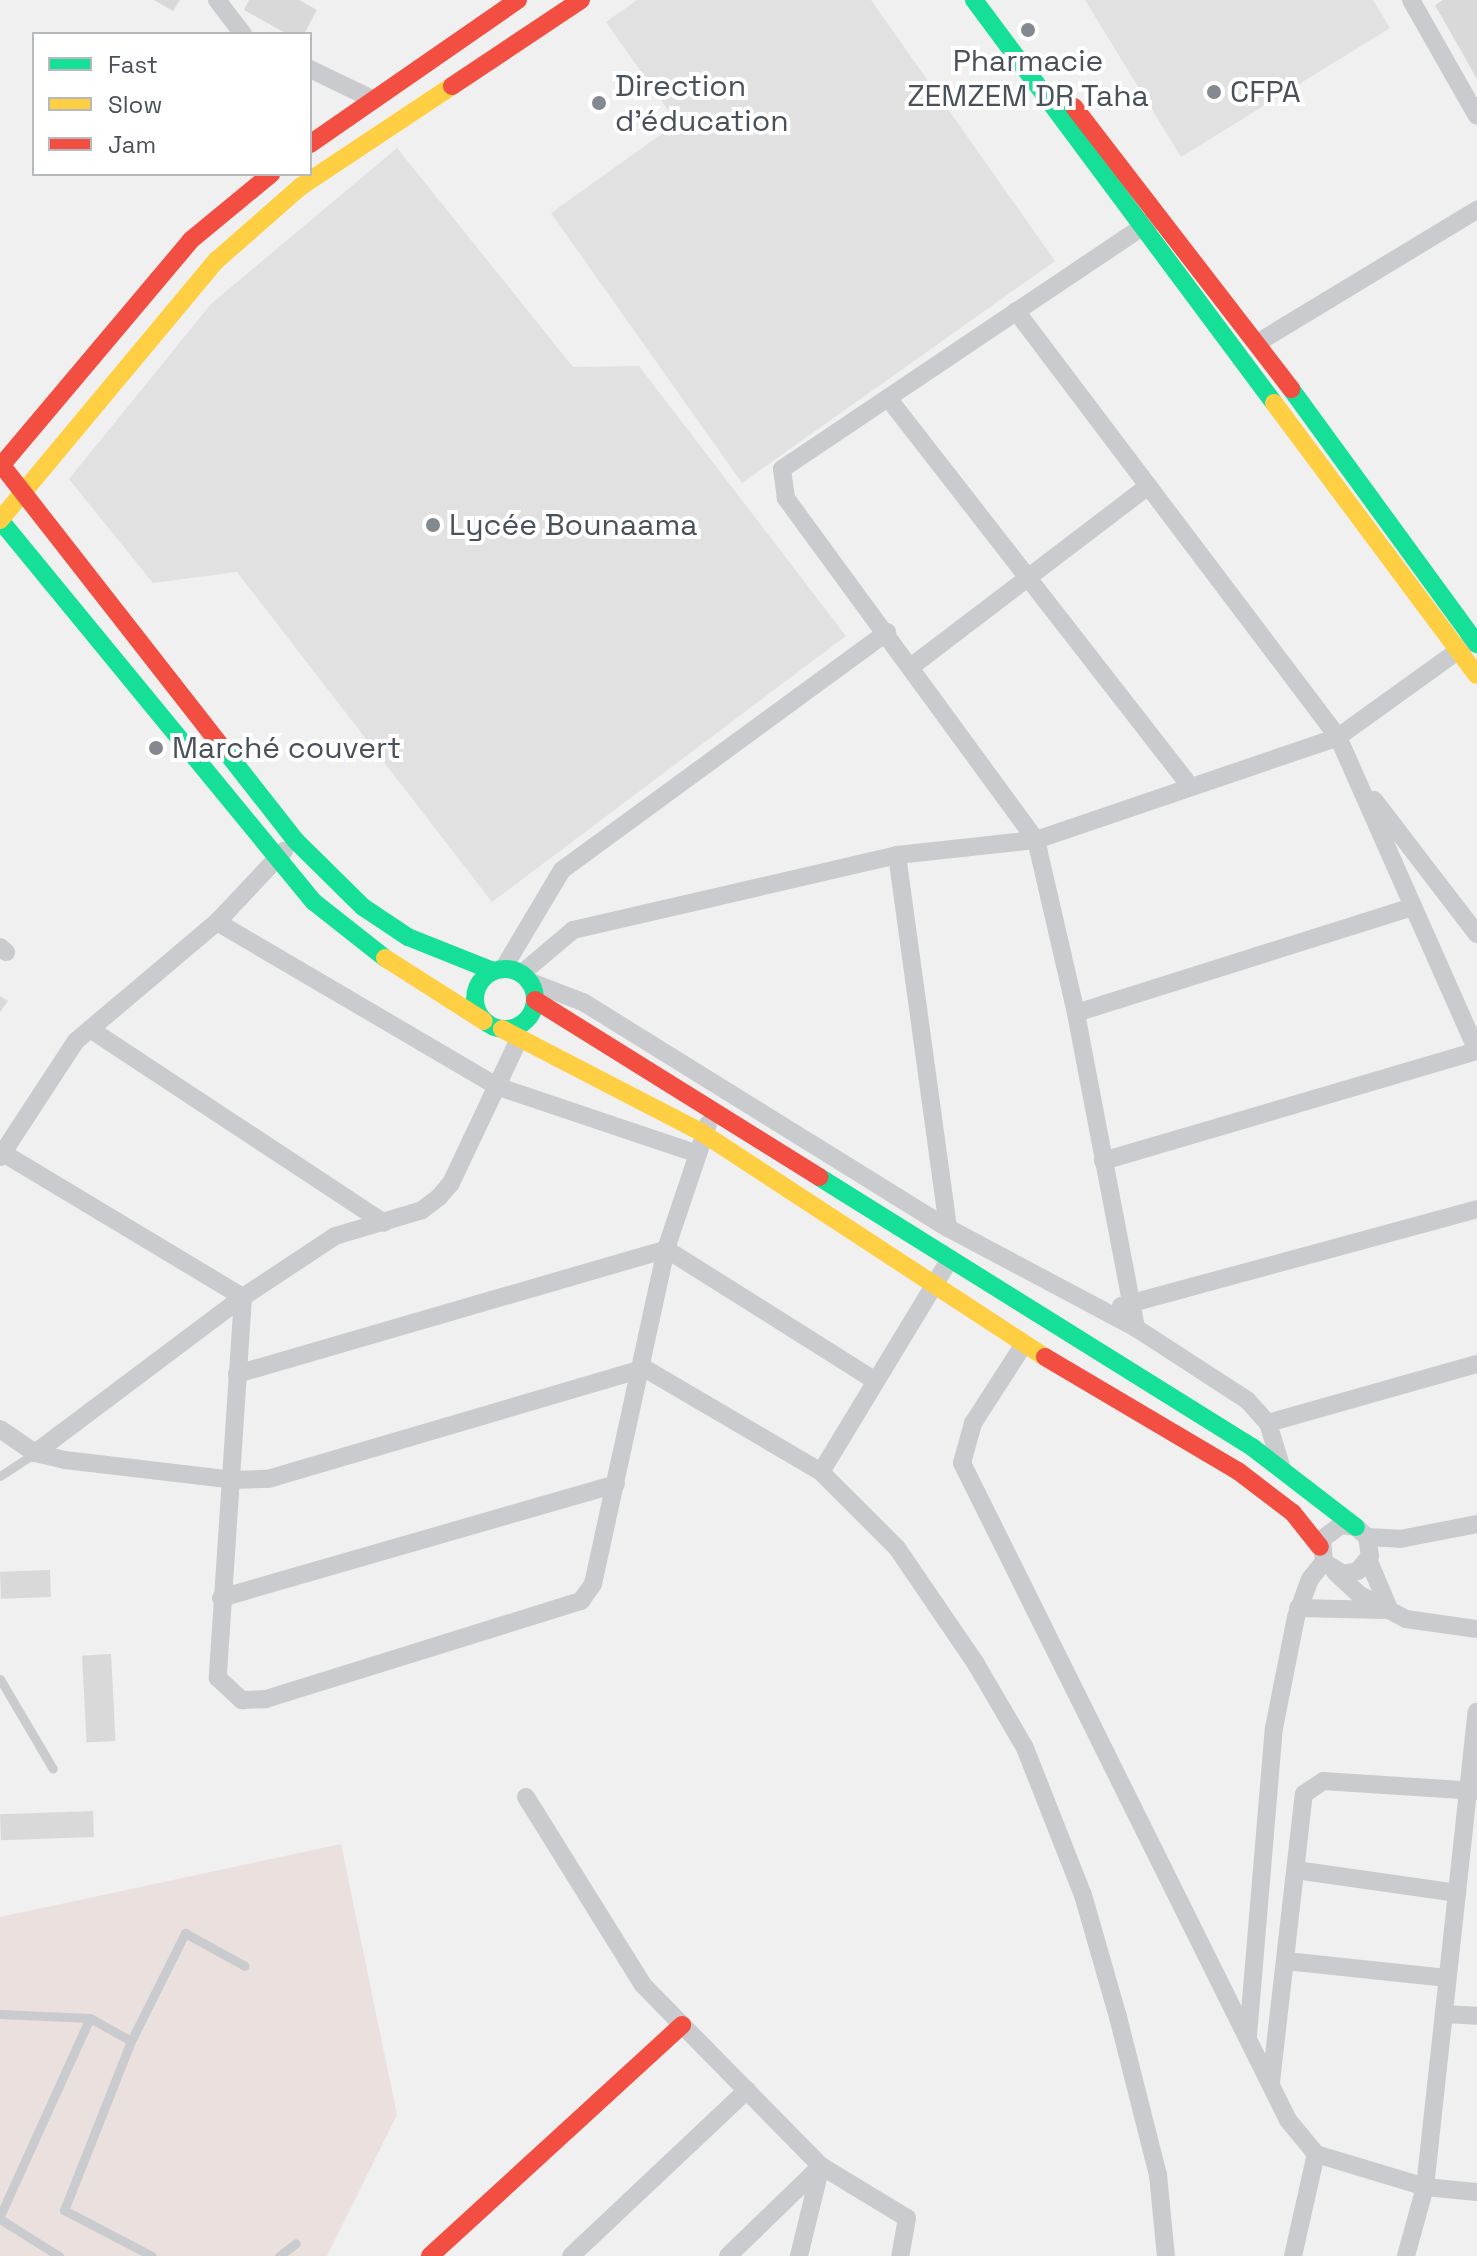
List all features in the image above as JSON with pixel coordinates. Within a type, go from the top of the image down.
[{"type":"street","points":[[217,0],[241,32]]},
{"type":"street","points":[[312,143],[518,0]]},
{"type":"street","points":[[581,0],[300,187],[229,250],[0,520],[274,860],[352,937],[484,1021],[701,1132],[1024,1344],[1259,1485],[1293,1513],[1326,1560],[1360,1595],[1420,1623],[1477,1629]]},
{"type":"street","points":[[974,0],[1140,228],[1470,645]]},
{"type":"street","points":[[993,0],[1257,343],[1470,645],[1477,675]]},
{"type":"street","points":[[1411,0],[1475,110]]},
{"type":"street","points":[[312,70],[374,100]]},
{"type":"street","points":[[269,176],[191,240],[1,465],[296,841],[363,907],[397,929],[583,1002],[948,1228],[1136,1328],[1247,1400],[1268,1423],[1282,1469]]},
{"type":"street","points":[[1257,343],[1477,210]]},
{"type":"street","points":[[1136,1328],[1076,1013],[1036,840],[912,666],[786,498],[782,469],[1157,217]]},
{"type":"street","points":[[1016,311],[1338,737],[1477,1051],[1103,1161]]},
{"type":"street","points":[[888,398],[1191,787]]},
{"type":"street","points":[[912,666],[1148,486]]},
{"type":"street","points":[[484,1021],[475,993],[498,970],[562,870],[887,632]]},
{"type":"street","points":[[525,978],[573,930],[897,855],[1036,840],[1338,737],[1470,645]]},
{"type":"street","points":[[1357,778],[1477,934]]},
{"type":"street","points":[[243,1297],[1,1155],[76,1041],[217,922],[274,860],[296,841]]},
{"type":"street","points":[[897,855],[948,1228]]},
{"type":"street","points":[[1076,1013],[1413,907]]},
{"type":"street","points":[[217,922],[496,1086],[695,1153]]},
{"type":"street","points":[[525,978],[535,1000],[1282,1469],[1365,1545],[1390,1611]]},
{"type":"street","points":[[502,1029],[521,1025],[535,1000]]},
{"type":"street","points":[[90,1029],[384,1223]]},
{"type":"street","points":[[35,1453],[243,1297],[335,1236],[422,1210],[451,1183],[520,1037]]},
{"type":"street","points":[[243,1297],[234,1480],[221,1598],[218,1678],[242,1700],[266,1699],[564,1611],[581,1601],[593,1584],[644,1368],[666,1249],[701,1132],[716,1114]]},
{"type":"street","points":[[1099,1308],[1132,1304],[1477,1209]]},
{"type":"street","points":[[237,1374],[666,1249],[876,1381]]},
{"type":"street","points":[[821,1472],[950,1259]]},
{"type":"street","points":[[1024,1344],[973,1423],[962,1463],[1288,2120],[1316,2154],[1425,2187],[1477,2192]]},
{"type":"street","points":[[1268,1423],[1477,1364]]},
{"type":"street","points":[[0,1429],[35,1453],[234,1480],[268,1479],[644,1368],[821,1472],[897,1548],[976,1664],[1025,1748],[1083,1895],[1118,2017],[1158,2175],[1166,2256]]},
{"type":"street","points":[[221,1598],[616,1484]]},
{"type":"street","points":[[1248,2036],[1272,1741],[1298,1608],[1310,1579],[1326,1560],[1333,1527],[1365,1545],[1477,1524]]},
{"type":"street","points":[[1326,1560],[1351,1574],[1365,1545]]},
{"type":"street","points":[[1298,1608],[1390,1611]]},
{"type":"street","points":[[1406,2256],[1425,2187],[1447,1978],[1464,1883],[1477,1712]]},
{"type":"street","points":[[1270,2083],[1286,1961],[1301,1801],[1316,1783],[1472,1790]]},
{"type":"street","points":[[526,1797],[643,1985],[821,2166],[907,2218],[900,2256]]},
{"type":"street","points":[[1296,1870],[1464,1883]]},
{"type":"street","points":[[1286,1961],[1447,1978]]},
{"type":"street","points":[[1444,2014],[1477,2016]]},
{"type":"street","points":[[430,2256],[682,2025]]},
{"type":"street","points":[[571,2256],[747,2090]]},
{"type":"street","points":[[1293,2256],[1316,2154]]},
{"type":"street","points":[[728,2256],[821,2166]]},
{"type":"street","points":[[799,2256],[821,2166]]},
{"type":"lane","points":[[0,1476],[35,1453]]},
{"type":"lane","points":[[0,1679],[53,1769]]},
{"type":"lane","points":[[152,2256],[64,2210],[131,2041],[185,1933],[245,1966]]},
{"type":"lane","points":[[0,2014],[90,2018],[131,2041]]},
{"type":"lane","points":[[59,2256],[0,2218],[90,2018]]},
{"type":"lane","points":[[279,2256],[296,2243]]},
{"type":"shaded area","points":[[637,0],[871,0],[1055,261],[742,483],[551,213],[677,123],[606,22]]},
{"type":"shaded area","name":"CFPA","points":[[1085,0],[1373,0],[1390,28],[1181,157]]},
{"type":"shaded area","name":"Lycée Bounaama","points":[[397,148],[573,367],[639,366],[846,636],[492,902],[237,572],[153,583],[69,479],[211,304]]},
{"type":"shaded area","points":[[341,1844],[397,2115],[327,2256],[0,2256],[0,1917]]},
{"type":"building","points":[[154,0],[180,0],[173,11]]},
{"type":"building","points":[[249,0],[299,0],[317,10],[305,32],[283,32],[244,10]]},
{"type":"building","points":[[1443,0],[1477,0],[1477,79],[1435,5]]},
{"type":"building","points":[[0,996],[8,1001],[0,1012]]},
{"type":"building","points":[[50,1570],[51,1597],[1,1599],[0,1572]]},
{"type":"building","points":[[111,1654],[116,1741],[87,1742],[82,1656]]},
{"type":"building","points":[[93,1811],[94,1837],[1,1840],[0,1814]]},
{"type":"traffic: fast","points":[[974,0],[1274,403]]},
{"type":"traffic: fast","points":[[1291,389],[1477,644]]},
{"type":"traffic: fast","points":[[0,520],[314,902],[385,958]]},
{"type":"traffic: fast","points":[[223,748],[296,841],[363,907],[408,937],[493,971]]},
{"type":"traffic: fast","points":[[505,969],[526,978],[535,999],[526,1020],[505,1029],[484,1020],[475,999],[484,978],[505,969]]},
{"type":"traffic: fast","points":[[819,1177],[1252,1447],[1356,1527]]},
{"type":"traffic: slow","points":[[0,520],[217,260],[300,187],[452,86]]},
{"type":"traffic: slow","points":[[1274,403],[1477,675]]},
{"type":"traffic: slow","points":[[385,958],[484,1021]]},
{"type":"traffic: slow","points":[[502,1029],[701,1132],[1045,1357]]},
{"type":"traffic: jam","points":[[312,143],[518,0]]},
{"type":"traffic: jam","points":[[452,86],[581,0]]},
{"type":"traffic: jam","points":[[1074,107],[1291,389]]},
{"type":"traffic: jam","points":[[0,467],[191,240],[269,176]]},
{"type":"traffic: jam","points":[[0,463],[223,748]]},
{"type":"traffic: jam","points":[[535,1000],[819,1177]]},
{"type":"traffic: jam","points":[[1045,1357],[1238,1471],[1293,1513],[1320,1547]]},
{"type":"traffic: jam","points":[[430,2256],[682,2025]]},
{"type":"place","name":"Pharmacie ZEMZEM DR Taha","points":[[1028,30]]},
{"type":"place","name":"CFPA","points":[[1214,92]]},
{"type":"place","name":"Direction d'éducation","points":[[599,103]]},
{"type":"place","name":"Lycée Bounaama","points":[[433,525]]},
{"type":"place","name":"Marché couvert","points":[[156,748]]}]
